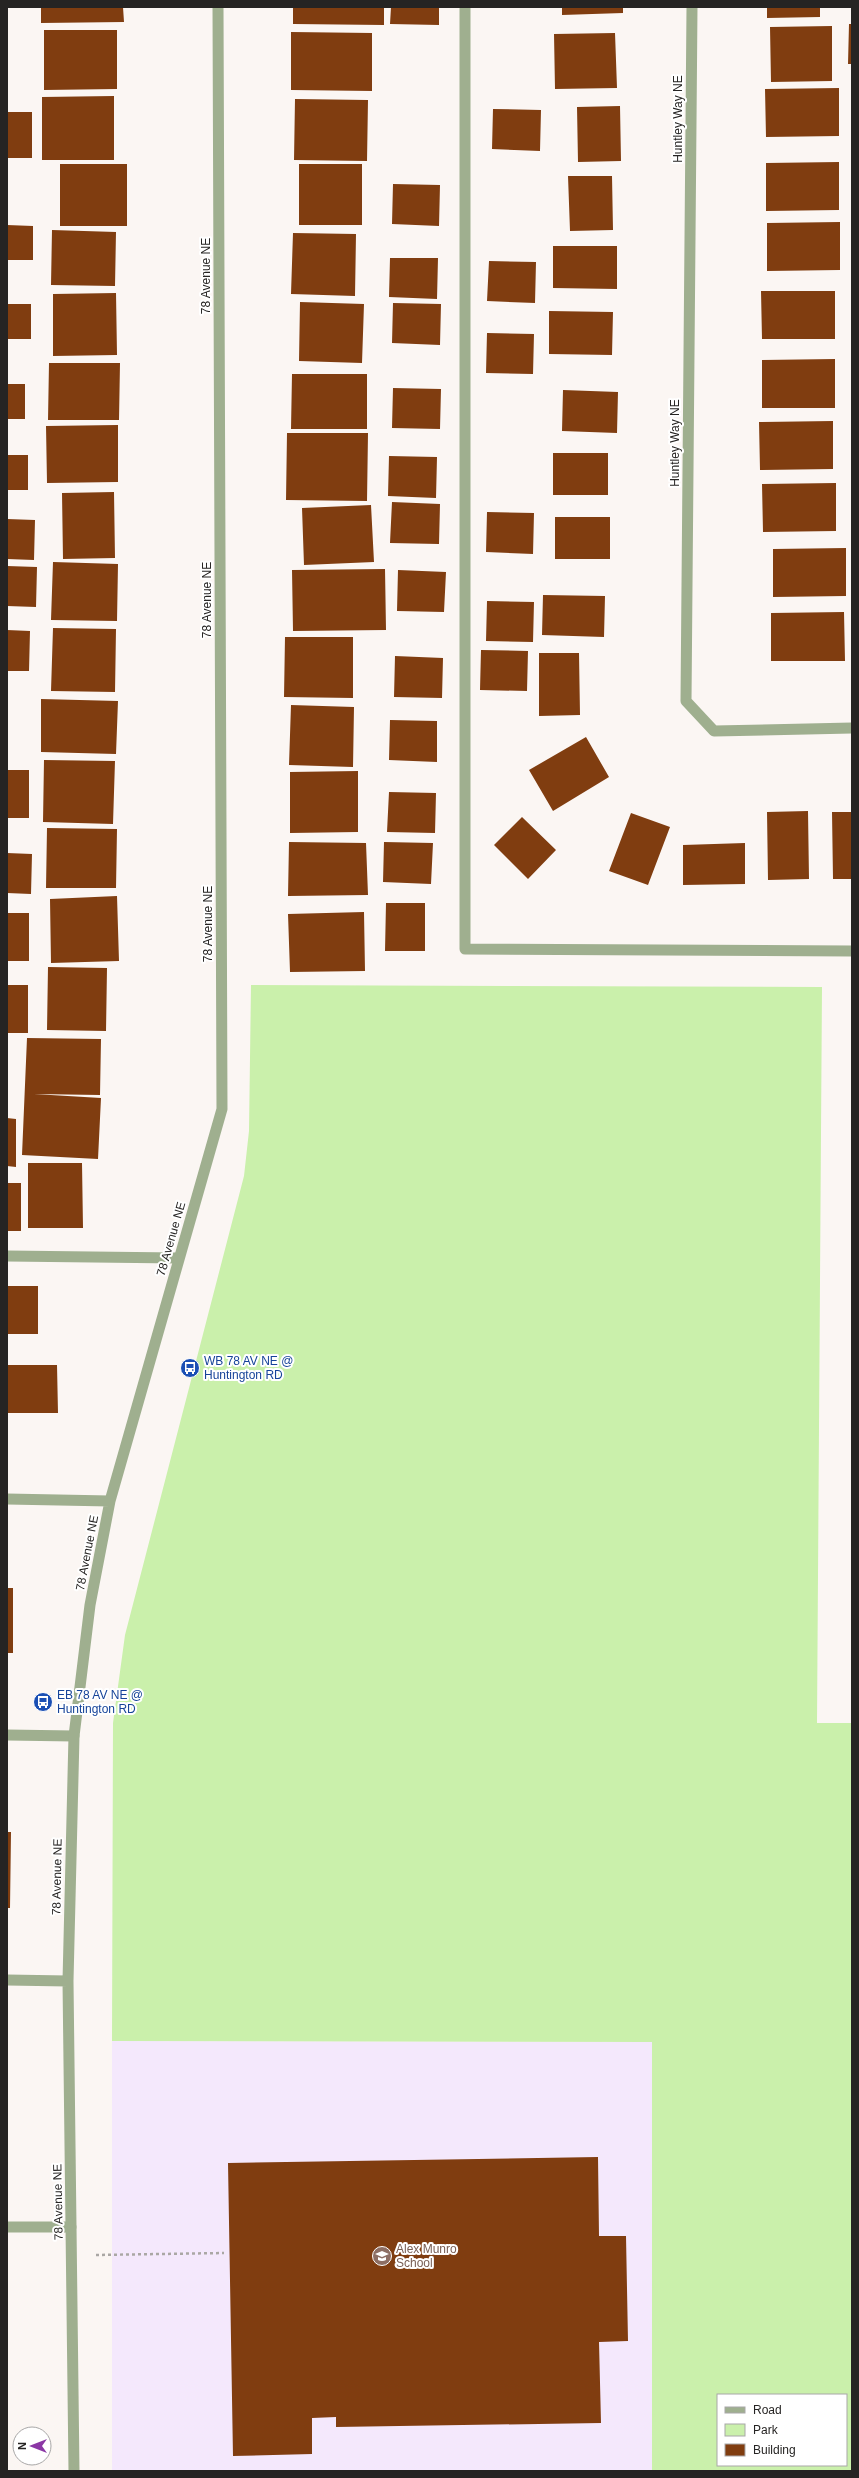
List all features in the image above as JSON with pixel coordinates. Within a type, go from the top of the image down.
[{"type":"street","name":"78 Avenue NE","points":[[74,2471],[68,1981],[74,1736],[90,1605],[110,1501],[178,1258],[222,1109],[218,7]]},
{"type":"street","points":[[465,7],[465,949],[852,951]]},
{"type":"street","name":"Huntley Way NE","points":[[692,7],[686,701],[714,731],[852,728]]},
{"type":"street","points":[[7,1256],[178,1258]]},
{"type":"street","points":[[7,1499],[110,1501]]},
{"type":"street","points":[[7,1735],[74,1736]]},
{"type":"street","points":[[7,1980],[68,1981]]},
{"type":"street","points":[[7,2227],[71,2227]]},
{"type":"path","points":[[71,2256],[224,2253]]},
{"type":"shaded area","name":"Alex Munro School","points":[[112,2041],[652,2042],[652,2471],[112,2471]]},
{"type":"green space","points":[[251,985],[822,987],[817,1723],[852,1723],[852,2471],[652,2471],[652,2042],[112,2041],[113,1723],[125,1635],[244,1176],[249,1131]]},
{"type":"building","points":[[41,7],[123,7],[124,22],[41,23]]},
{"type":"building","points":[[293,7],[384,7],[384,25],[293,24]]},
{"type":"building","points":[[391,7],[439,7],[439,25],[390,24]]},
{"type":"building","points":[[562,7],[623,7],[623,13],[562,15]]},
{"type":"building","points":[[767,7],[820,7],[820,17],[767,18]]},
{"type":"building","points":[[849,24],[852,24],[852,64],[848,64]]},
{"type":"building","points":[[832,26],[832,81],[771,82],[770,27]]},
{"type":"building","points":[[44,30],[117,30],[117,89],[44,90]]},
{"type":"building","points":[[291,32],[372,33],[372,91],[291,90]]},
{"type":"building","points":[[615,33],[617,88],[555,89],[554,34]]},
{"type":"building","points":[[839,88],[839,136],[766,137],[765,89]]},
{"type":"building","points":[[114,96],[114,160],[42,160],[42,97]]},
{"type":"building","points":[[295,99],[368,100],[367,161],[294,160]]},
{"type":"building","points":[[620,106],[621,161],[578,162],[577,107]]},
{"type":"building","points":[[493,109],[541,110],[540,151],[492,149]]},
{"type":"building","points":[[7,112],[32,112],[32,158],[7,158]]},
{"type":"building","points":[[839,162],[839,210],[766,211],[766,163]]},
{"type":"building","points":[[60,164],[127,164],[127,226],[60,226]]},
{"type":"building","points":[[299,164],[362,164],[362,225],[299,225]]},
{"type":"building","points":[[568,176],[612,176],[613,230],[570,231]]},
{"type":"building","points":[[393,184],[440,185],[439,226],[392,224]]},
{"type":"building","points":[[840,222],[840,270],[767,271],[767,223]]},
{"type":"building","points":[[7,225],[33,226],[33,260],[7,260]]},
{"type":"building","points":[[52,230],[116,232],[115,286],[51,285]]},
{"type":"building","points":[[293,233],[356,234],[355,296],[291,294]]},
{"type":"building","points":[[553,246],[617,246],[617,289],[553,288]]},
{"type":"building","points":[[390,258],[438,258],[437,299],[389,297]]},
{"type":"building","points":[[489,261],[536,262],[535,303],[487,301]]},
{"type":"building","points":[[761,291],[835,291],[835,339],[762,339]]},
{"type":"building","points":[[116,293],[117,355],[53,356],[53,294]]},
{"type":"building","points":[[300,302],[364,304],[362,363],[299,361]]},
{"type":"building","points":[[393,303],[441,304],[440,345],[392,343]]},
{"type":"building","points":[[7,304],[31,304],[31,339],[7,339]]},
{"type":"building","points":[[549,311],[613,312],[612,355],[549,354]]},
{"type":"building","points":[[487,333],[534,334],[533,374],[486,373]]},
{"type":"building","points":[[835,359],[835,408],[762,408],[762,360]]},
{"type":"building","points":[[49,363],[120,363],[119,420],[48,420]]},
{"type":"building","points":[[292,374],[367,374],[367,429],[291,429]]},
{"type":"building","points":[[7,384],[25,384],[25,419],[7,419]]},
{"type":"building","points":[[393,388],[441,389],[440,429],[392,428]]},
{"type":"building","points":[[563,390],[618,392],[617,433],[562,431]]},
{"type":"building","points":[[833,421],[833,469],[760,470],[759,422]]},
{"type":"building","points":[[118,425],[118,482],[47,483],[46,426]]},
{"type":"building","points":[[287,433],[368,433],[367,501],[286,500]]},
{"type":"building","points":[[553,453],[608,453],[608,495],[553,495]]},
{"type":"building","points":[[7,455],[28,455],[28,490],[7,490]]},
{"type":"building","points":[[389,456],[437,457],[436,498],[388,496]]},
{"type":"building","points":[[836,483],[836,531],[763,532],[762,484]]},
{"type":"building","points":[[114,492],[115,558],[63,559],[62,493]]},
{"type":"building","points":[[392,502],[440,504],[439,544],[390,543]]},
{"type":"building","points":[[371,505],[374,562],[304,565],[302,508]]},
{"type":"building","points":[[487,512],[534,513],[533,554],[486,552]]},
{"type":"building","points":[[555,517],[610,517],[610,559],[555,559]]},
{"type":"building","points":[[7,519],[35,520],[34,560],[7,559]]},
{"type":"building","points":[[846,548],[846,596],[773,597],[773,549]]},
{"type":"building","points":[[53,562],[118,564],[117,621],[51,620]]},
{"type":"building","points":[[7,566],[37,567],[36,607],[7,606]]},
{"type":"building","points":[[385,569],[386,630],[293,631],[292,570]]},
{"type":"building","points":[[398,570],[446,572],[444,612],[397,611]]},
{"type":"building","points":[[543,595],[605,596],[604,637],[542,635]]},
{"type":"building","points":[[487,601],[534,602],[533,642],[486,641]]},
{"type":"building","points":[[844,612],[845,661],[771,661],[771,613]]},
{"type":"building","points":[[53,628],[116,629],[115,692],[51,691]]},
{"type":"building","points":[[7,630],[30,631],[29,671],[7,671]]},
{"type":"building","points":[[285,637],[353,637],[353,698],[284,697]]},
{"type":"building","points":[[481,650],[528,651],[527,691],[480,690]]},
{"type":"building","points":[[539,653],[579,653],[580,715],[539,716]]},
{"type":"building","points":[[395,656],[443,658],[442,698],[394,697]]},
{"type":"building","points":[[41,699],[118,701],[116,754],[41,752]]},
{"type":"building","points":[[291,705],[354,707],[353,767],[289,765]]},
{"type":"building","points":[[390,720],[437,721],[437,762],[389,760]]},
{"type":"building","points":[[586,737],[609,777],[553,811],[529,770]]},
{"type":"building","points":[[44,760],[115,761],[113,824],[43,822]]},
{"type":"building","points":[[7,770],[29,770],[29,818],[7,818]]},
{"type":"building","points":[[358,771],[358,832],[290,833],[290,772]]},
{"type":"building","points":[[389,792],[436,793],[435,833],[387,832]]},
{"type":"building","points":[[808,811],[809,879],[768,880],[767,812]]},
{"type":"building","points":[[832,812],[852,812],[852,879],[833,879]]},
{"type":"building","points":[[631,813],[670,827],[648,885],[609,871]]},
{"type":"building","points":[[522,817],[556,850],[528,879],[494,845]]},
{"type":"building","points":[[47,828],[117,829],[116,888],[46,888]]},
{"type":"building","points":[[289,842],[366,843],[368,895],[288,896]]},
{"type":"building","points":[[384,842],[433,843],[431,884],[383,882]]},
{"type":"building","points":[[745,843],[745,884],[683,885],[683,845]]},
{"type":"building","points":[[7,853],[32,854],[31,894],[7,893]]},
{"type":"building","points":[[117,896],[119,961],[51,963],[50,899]]},
{"type":"building","points":[[386,903],[425,903],[425,951],[385,951]]},
{"type":"building","points":[[364,912],[365,971],[290,972],[288,914]]},
{"type":"building","points":[[7,913],[29,913],[29,961],[7,961]]},
{"type":"building","points":[[48,967],[107,968],[106,1031],[47,1030]]},
{"type":"building","points":[[7,985],[28,985],[28,1033],[7,1033]]},
{"type":"building","points":[[27,1038],[101,1039],[100,1095],[34,1094],[101,1098],[98,1159],[22,1155]]},
{"type":"building","points":[[7,1118],[16,1119],[16,1167],[7,1166]]},
{"type":"building","points":[[28,1163],[82,1163],[83,1228],[28,1228]]},
{"type":"building","points":[[7,1183],[21,1183],[21,1231],[7,1231]]},
{"type":"building","points":[[7,1286],[38,1286],[38,1334],[7,1334]]},
{"type":"building","points":[[7,1365],[57,1365],[58,1413],[7,1413]]},
{"type":"building","points":[[7,1588],[13,1588],[13,1653],[7,1653]]},
{"type":"building","points":[[7,1832],[11,1832],[10,1908],[7,1908]]},
{"type":"building","points":[[598,2157],[599,2236],[626,2236],[628,2341],[599,2342],[601,2423],[336,2427],[336,2417],[312,2418],[312,2454],[233,2456],[228,2163]]},
{"type":"place","name":"WB 78 AV NE @ Huntington RD","points":[[190,1368]]},
{"type":"place","name":"EB 78 AV NE @ Huntington RD","points":[[43,1702]]},
{"type":"place","name":"Alex Munro School","points":[[382,2256]]}]
